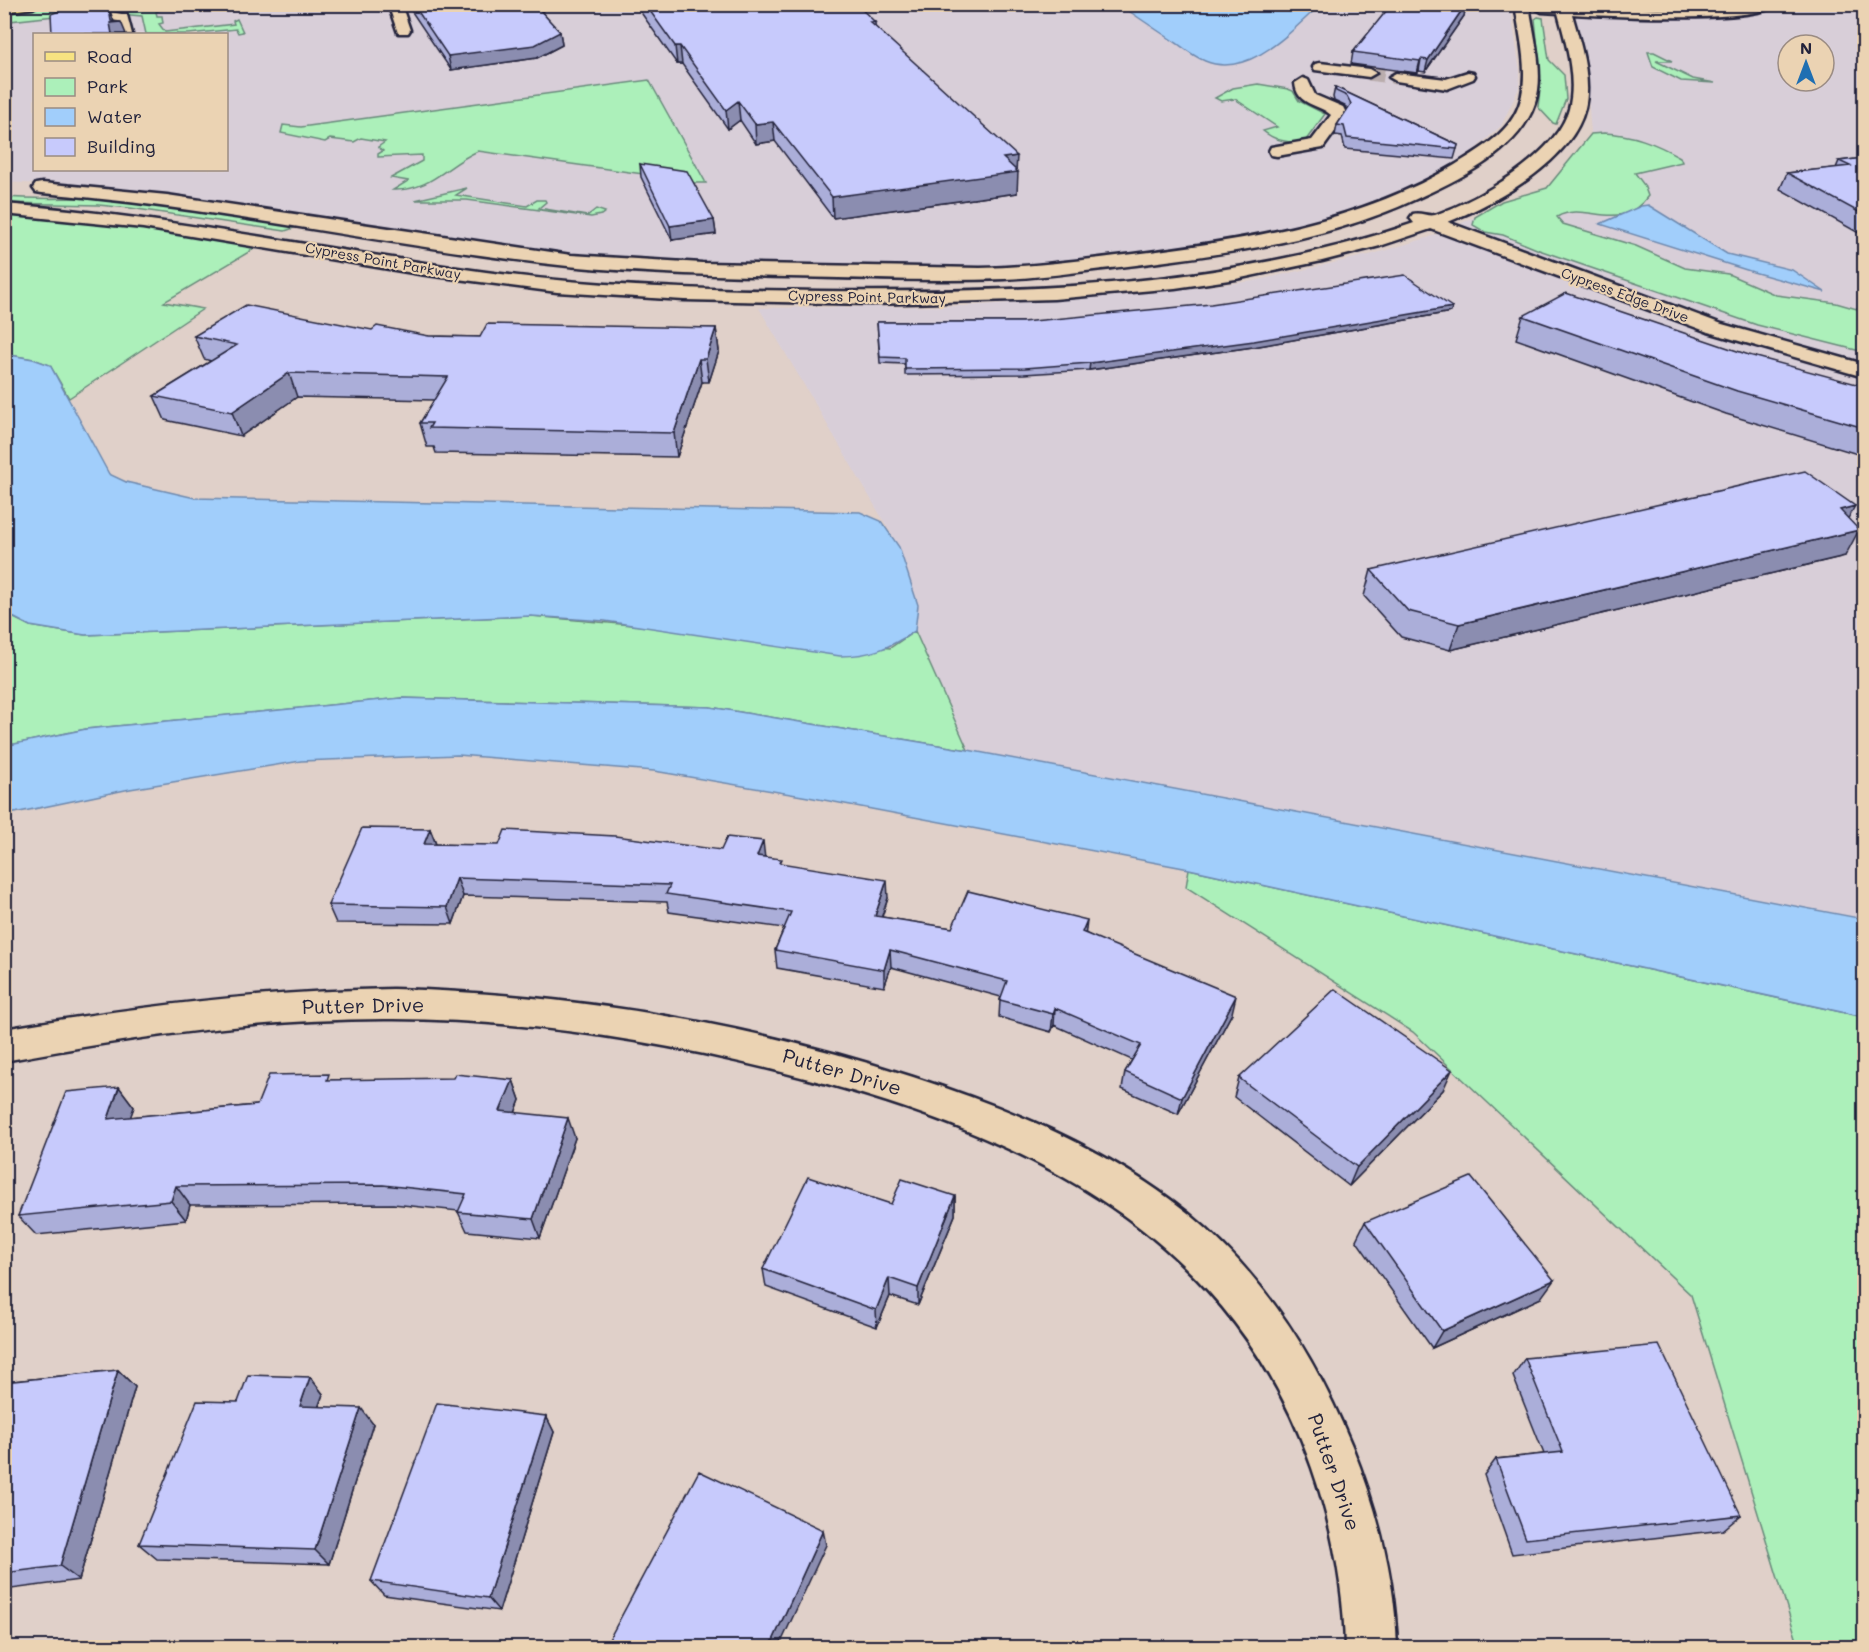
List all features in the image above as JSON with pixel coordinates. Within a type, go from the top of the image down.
[{"type":"main road","points":[[4,8],[33,4]]},
{"type":"street","points":[[1523,5],[1693,12],[1773,4]]},
{"type":"street","name":"Cypress Point Parkway","points":[[24,188],[97,192],[194,203],[544,257],[706,269],[1006,273],[1064,269],[1200,252],[1326,226],[1390,207],[1463,169],[1504,139],[1528,104],[1531,82],[1523,5]]},
{"type":"street","points":[[394,6],[402,30]]},
{"type":"street","name":"Cypress Point Parkway","points":[[4,209],[97,216],[160,224],[435,270],[532,283],[663,293],[861,298],[997,297],[1159,284],[1242,272],[1312,258],[1432,223],[1481,200],[1529,172],[1551,150],[1573,118],[1578,100],[1576,73],[1563,7]]},
{"type":"street","points":[[111,16],[122,18],[125,33]]},
{"type":"street","points":[[1320,67],[1369,73]]},
{"type":"street","points":[[1396,77],[1447,84],[1468,76]]},
{"type":"street","points":[[1277,151],[1317,144],[1339,115],[1337,110],[1306,97],[1303,83]]},
{"type":"street","points":[[4,196],[40,197],[97,192]]},
{"type":"street","name":"Cypress Edge Drive","points":[[1390,207],[1704,324],[1864,371]]},
{"type":"street","name":"Putter Drive","points":[[4,1045],[94,1028],[190,1016],[293,1007],[393,1004],[557,1012],[701,1036],[805,1060],[894,1086],[992,1120],[1083,1165],[1129,1194],[1175,1228],[1221,1273],[1257,1316],[1290,1364],[1320,1424],[1345,1492],[1361,1556],[1371,1627],[1371,1647]]},
{"type":"shaded area","points":[[1510,4],[1520,72],[1519,88],[1501,126],[1460,163],[1413,186],[1339,215],[1258,237],[1129,256],[1022,266],[936,268],[675,263],[538,251],[205,199],[83,186],[5,182],[5,12],[63,5]]},
{"type":"shaded area","points":[[1572,5],[1864,5],[1864,919],[968,750],[915,631],[918,605],[899,547],[759,308],[965,306],[1118,296],[1254,281],[1373,254],[1430,237],[1475,217],[1502,201],[1547,188],[1591,134],[1585,55]]},
{"type":"green space","points":[[63,4],[158,5],[160,10],[156,12],[157,16],[162,16],[163,23],[159,24],[165,32],[234,24],[233,21],[237,19],[243,32],[238,33],[236,29],[198,33],[146,33],[142,16],[120,14],[118,9],[10,21],[9,27],[5,27],[4,12]]},
{"type":"green space","points":[[1543,18],[1549,60],[1564,75],[1566,99],[1556,124],[1538,107],[1541,81],[1535,19]]},
{"type":"green space","points":[[1648,52],[1654,52],[1672,61],[1656,61],[1693,79],[1715,83],[1681,81],[1653,67]]},
{"type":"green space","points":[[649,80],[706,183],[688,183],[672,178],[478,151],[428,182],[406,189],[393,190],[408,181],[391,178],[422,161],[422,155],[378,157],[378,154],[383,151],[378,147],[385,142],[361,138],[354,142],[330,139],[325,142],[281,133],[283,125],[301,127]]},
{"type":"green space","points":[[1258,84],[1293,91],[1299,101],[1325,114],[1306,140],[1289,142],[1272,137],[1263,131],[1277,127],[1235,99],[1221,101],[1215,98],[1233,88]]},
{"type":"green space","points":[[1604,133],[1634,137],[1662,147],[1680,157],[1682,162],[1635,173],[1644,185],[1648,196],[1637,207],[1626,213],[1603,215],[1568,213],[1557,217],[1563,224],[1636,246],[1685,268],[1728,274],[1776,295],[1836,303],[1864,311],[1864,352],[1757,325],[1539,250],[1503,235],[1485,232],[1473,225],[1475,217],[1502,201],[1547,188],[1591,134]]},
{"type":"green space","points":[[467,188],[456,195],[527,206],[537,200],[545,200],[546,202],[539,208],[587,216],[596,209],[605,212],[591,217],[467,200],[415,200]]},
{"type":"green space","points":[[4,197],[98,198],[133,201],[290,225],[294,228],[285,231],[98,205],[5,203]]},
{"type":"green space","points":[[4,215],[156,230],[259,246],[164,302],[203,309],[69,398],[50,365],[5,354]]},
{"type":"green space","points":[[4,613],[30,626],[85,635],[531,616],[890,648],[915,631],[968,750],[710,707],[402,698],[86,729],[5,746]]},
{"type":"green space","points":[[1189,869],[1864,1017],[1864,1647],[1799,1647],[1691,1295],[1413,1032],[1186,887]]},
{"type":"water","points":[[1120,5],[1320,5],[1268,50],[1253,58],[1221,65],[1205,61],[1194,55]]},
{"type":"water","points":[[1648,205],[1727,254],[1792,270],[1825,292],[1600,224]]},
{"type":"water","points":[[4,354],[33,359],[50,365],[109,474],[126,482],[195,498],[860,512],[881,521],[899,547],[918,605],[915,631],[879,650],[840,656],[605,621],[531,616],[85,635],[30,626],[5,613]]},
{"type":"water","points":[[401,698],[710,707],[968,750],[1864,919],[1864,1017],[1189,869],[808,797],[654,771],[458,755],[301,761],[130,789],[5,815],[5,746],[86,729]]},
{"type":"building","points":[[59,4],[99,4],[100,7],[109,9],[111,21],[121,22],[110,23],[112,33],[52,33],[51,14],[59,11]]},
{"type":"building","points":[[413,4],[539,4],[542,8],[539,9],[560,32],[535,45],[448,56]]},
{"type":"building","points":[[645,4],[856,4],[875,22],[870,22],[1017,156],[1003,158],[1018,172],[832,197],[773,122],[755,124],[738,101],[726,110],[680,46],[675,46]]},
{"type":"building","points":[[1466,4],[1428,60],[1421,59],[1420,61],[1353,52],[1387,10]]},
{"type":"building","points":[[1335,87],[1458,145],[1457,149],[1347,138],[1344,126],[1337,125],[1351,104],[1347,96],[1336,91]]},
{"type":"building","points":[[1864,158],[1864,215],[1787,173],[1850,166],[1839,161]]},
{"type":"building","points":[[640,164],[687,171],[714,220],[670,226]]},
{"type":"building","points":[[1405,275],[1452,307],[1254,341],[1090,363],[1025,368],[905,369],[905,358],[880,357],[877,322],[1022,322],[1211,304]]},
{"type":"building","points":[[1566,293],[1749,355],[1864,386],[1864,428],[1737,391],[1523,316]]},
{"type":"building","points":[[246,305],[372,330],[377,326],[429,336],[480,337],[487,324],[716,328],[706,359],[699,359],[674,433],[429,428],[432,423],[420,423],[448,377],[289,373],[232,412],[154,396],[237,345],[194,336]]},
{"type":"building","points":[[1805,471],[1855,506],[1840,510],[1859,530],[1459,624],[1408,611],[1371,570]]},
{"type":"building","points":[[362,828],[430,829],[424,844],[499,845],[505,830],[615,836],[721,850],[727,837],[763,841],[757,856],[782,859],[780,863],[887,880],[875,916],[952,928],[968,891],[1087,920],[1082,932],[1236,996],[1182,1098],[1125,1072],[1141,1045],[1055,1008],[1053,1014],[1000,1000],[1007,981],[890,950],[884,970],[775,950],[791,912],[666,894],[670,885],[457,878],[447,907],[328,905]]},
{"type":"building","points":[[1335,989],[1452,1070],[1357,1167],[1239,1078]]},
{"type":"building","points":[[329,1074],[327,1080],[453,1078],[455,1074],[513,1080],[500,1111],[568,1118],[533,1219],[458,1212],[466,1194],[383,1185],[176,1186],[171,1201],[18,1216],[66,1092],[119,1087],[108,1119],[257,1105],[269,1075]]},
{"type":"building","points":[[808,1177],[891,1204],[902,1179],[955,1196],[918,1288],[889,1278],[876,1310],[763,1269]]},
{"type":"building","points":[[1471,1177],[1554,1280],[1442,1331],[1365,1222]]},
{"type":"building","points":[[1659,1345],[1741,1515],[1526,1539],[1496,1459],[1563,1452],[1525,1358]]},
{"type":"building","points":[[118,1370],[60,1566],[4,1573],[4,1382]]},
{"type":"building","points":[[248,1375],[310,1377],[300,1406],[361,1408],[315,1550],[139,1544],[197,1401],[238,1402]]},
{"type":"building","points":[[437,1403],[546,1416],[488,1598],[371,1581]]},
{"type":"building","points":[[699,1471],[823,1530],[770,1647],[605,1647]]},
{"type":"building","points":[[986,1641],[990,1647],[980,1647]]},
{"type":"tunnel","points":[[1369,73],[1396,77]]}]
